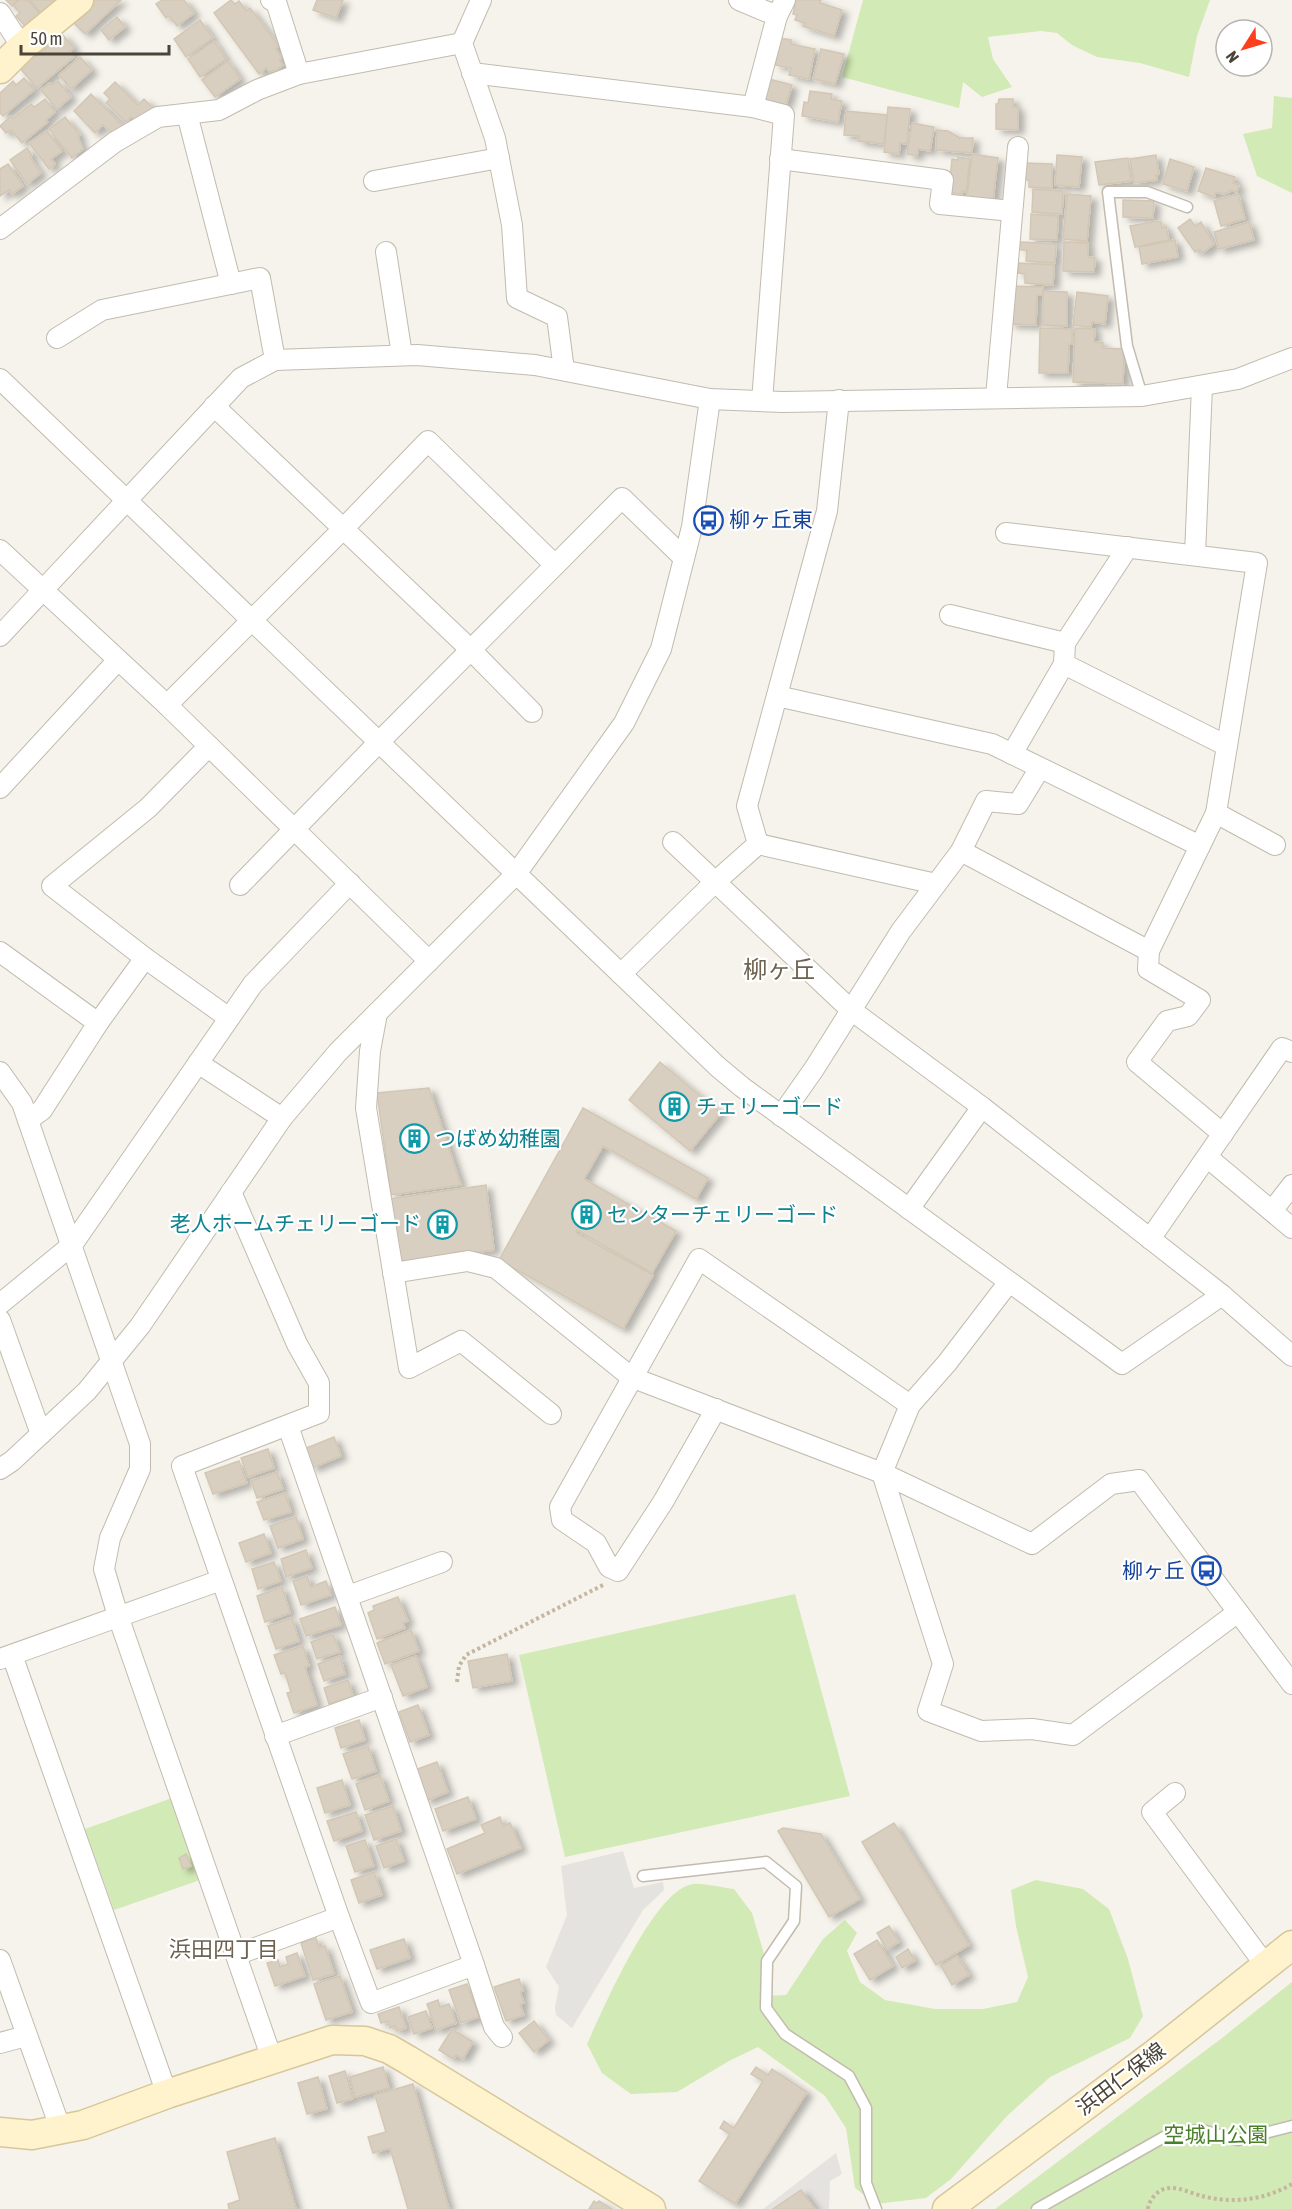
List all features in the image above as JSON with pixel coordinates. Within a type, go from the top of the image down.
[{"type":"street","points":[[0,69],[22,47],[79,0]]},
{"type":"street","points":[[271,0],[276,2],[299,74]]},
{"type":"street","points":[[481,0],[462,43],[495,138],[512,225],[517,298],[557,317],[564,370]]},
{"type":"street","points":[[740,0],[781,8],[753,107]]},
{"type":"street","points":[[0,13],[22,47]]},
{"type":"street","points":[[0,229],[115,142],[158,117],[219,110],[257,90],[299,74],[462,43]]},
{"type":"street","points":[[472,73],[753,107],[784,115],[762,401]]},
{"type":"street","points":[[187,114],[231,284]]},
{"type":"street","points":[[996,397],[1018,147]]},
{"type":"street","points":[[374,181],[499,158]]},
{"type":"street","points":[[780,159],[942,180],[940,204],[1012,212]]},
{"type":"street","points":[[386,252],[402,355]]},
{"type":"street","points":[[57,338],[102,310],[260,278],[275,360]]},
{"type":"street","points":[[0,636],[241,378],[275,360],[417,355],[536,365],[710,399],[762,401],[1142,396],[1238,380],[1292,358]]},
{"type":"street","points":[[0,379],[718,1067],[782,1116],[1122,1364],[1222,1295]]},
{"type":"street","points":[[1195,555],[1202,386]]},
{"type":"street","points":[[0,1469],[12,1461],[87,1391],[140,1326],[282,1118],[338,1052],[516,874],[624,723],[661,649],[692,527],[710,399]]},
{"type":"street","points":[[758,844],[747,806],[827,511],[839,400]]},
{"type":"street","points":[[214,406],[471,650],[532,712]]},
{"type":"street","points":[[167,705],[428,441],[555,566]]},
{"type":"street","points":[[240,885],[622,498],[684,558]]},
{"type":"street","points":[[1006,533],[1257,563],[1216,813],[1149,951],[1148,969],[1200,1000],[1188,1016],[1167,1021],[1137,1062],[1223,1134]]},
{"type":"street","points":[[1012,754],[1064,664],[1065,643],[1128,547]]},
{"type":"street","points":[[0,550],[167,705],[429,961]]},
{"type":"street","points":[[950,615],[1065,643]]},
{"type":"street","points":[[0,788],[118,660]]},
{"type":"street","points":[[1064,664],[1227,746]]},
{"type":"street","points":[[777,696],[992,744],[1200,846]]},
{"type":"street","points":[[209,746],[148,808],[52,886],[145,958],[229,1018]]},
{"type":"street","points":[[782,1116],[901,931],[961,851],[986,801],[1018,804],[1040,768]]},
{"type":"street","points":[[1216,813],[1275,844]]},
{"type":"street","points":[[673,842],[851,1010],[982,1107],[1222,1295],[1292,1356]]},
{"type":"street","points":[[621,974],[714,883],[758,844]]},
{"type":"street","points":[[758,844],[936,884]]},
{"type":"street","points":[[961,851],[1149,951]]},
{"type":"street","points":[[0,1304],[72,1245],[253,984],[350,883]]},
{"type":"street","points":[[0,952],[98,1023]]},
{"type":"street","points":[[28,1120],[42,1110],[98,1023],[145,958]]},
{"type":"street","points":[[376,1013],[370,1051],[366,1108],[409,1368],[461,1341],[551,1414]]},
{"type":"street","points":[[1150,1239],[1282,1048],[1292,1052]]},
{"type":"street","points":[[198,1063],[282,1118]]},
{"type":"street","points":[[0,1072],[22,1103],[140,1444],[140,1469],[110,1538],[104,1569],[118,1616],[272,2059]]},
{"type":"street","points":[[909,1209],[982,1107]]},
{"type":"street","points":[[1207,1157],[1292,1228]]},
{"type":"street","points":[[1272,1211],[1292,1185]]},
{"type":"street","points":[[231,1192],[297,1344],[319,1383],[319,1413],[182,1466],[220,1580],[371,2003],[474,1965]]},
{"type":"street","points":[[716,1409],[663,1502],[618,1571],[609,1567],[596,1543],[562,1520],[560,1507],[699,1259],[910,1406]]},
{"type":"street","points":[[393,1273],[468,1262],[496,1268],[631,1377],[882,1473],[1032,1544],[1111,1484],[1139,1480],[1292,1684]]},
{"type":"street","points":[[1009,1282],[947,1363],[910,1406],[882,1473],[943,1664],[928,1711],[981,1731],[1032,1729],[1073,1735],[1238,1612]]},
{"type":"street","points":[[0,1320],[41,1434]]},
{"type":"street","points":[[288,1426],[494,2027],[502,2037]]},
{"type":"street","points":[[348,1596],[442,1562]]},
{"type":"street","points":[[167,2094],[6,1657],[220,1580]]},
{"type":"street","points":[[275,1736],[382,1697]]},
{"type":"street","points":[[1174,1793],[1152,1812],[1266,1966]]},
{"type":"street","points":[[236,1955],[339,1917]]},
{"type":"street","name":"浜田仁保線","points":[[947,2209],[1156,2053],[1292,1945]]},
{"type":"street","points":[[0,1960],[61,2130]]},
{"type":"street","points":[[0,2043],[26,2036]]},
{"type":"street","points":[[0,2132],[32,2135],[83,2125],[167,2094],[332,2040],[365,2041],[389,2049],[651,2209]]},
{"type":"lane","points":[[1142,396],[1127,346],[1108,192],[1147,192],[1187,207]]},
{"type":"lane","points":[[643,1876],[766,1862],[796,1886],[794,1921],[767,1961],[766,2008],[785,2034],[849,2076],[866,2108],[866,2183],[876,2209]]},
{"type":"lane","points":[[1037,2209],[1171,2133],[1202,2130],[1238,2140],[1292,2126]]},
{"type":"path","points":[[457,1682],[459,1666],[466,1655],[613,1581],[618,1571]]},
{"type":"path","points":[[1148,2209],[1156,2194],[1169,2187],[1209,2198],[1231,2201],[1270,2194],[1292,2184]]},
{"type":"green space","points":[[863,0],[1210,0],[1197,36],[1189,77],[1140,63],[1097,57],[1072,45],[1057,33],[1041,31],[988,37],[993,59],[1012,87],[982,97],[963,82],[959,108],[842,77]]},
{"type":"green space","points":[[1274,96],[1292,98],[1292,193],[1257,176],[1243,134],[1272,128]]},
{"type":"green space","points":[[795,1594],[850,1796],[565,1857],[519,1655]]},
{"type":"green space","points":[[172,1798],[200,1880],[114,1910],[85,1829]]},
{"type":"green space","points":[[1036,1880],[1083,1889],[1109,1909],[1128,1959],[1143,2016],[1130,2038],[1050,2077],[1007,2116],[951,2179],[926,2198],[876,2204],[855,2188],[846,2128],[825,2096],[758,2047],[729,2061],[677,2092],[631,2094],[602,2073],[587,2044],[617,1980],[647,1928],[662,1906],[678,1891],[693,1884],[734,1889],[752,1913],[764,1954],[764,1996],[786,1995],[823,1939],[845,1920],[857,1933],[847,1951],[860,1982],[885,2000],[935,2009],[983,2009],[1017,2002],[1028,1977],[1016,1926],[1011,1890]]},
{"type":"green space","name":"空城山公園","points":[[1292,1982],[1292,2209],[995,2209],[1222,2038]]},
{"type":"shaded area","points":[[623,1851],[634,1888],[663,1882],[664,1890],[643,1910],[572,2028],[556,2015],[555,2007],[559,1987],[546,1967],[567,1915],[561,1866]]},
{"type":"shaded area","points":[[836,2153],[842,2174],[830,2181],[829,2209],[815,2209],[801,2190],[773,2209],[763,2209]]},
{"type":"building","points":[[6,0],[18,0],[12,6]]},
{"type":"building","points":[[19,0],[28,0],[43,17],[26,27],[16,16],[20,13],[13,5]]},
{"type":"building","points":[[30,0],[55,0],[53,2],[56,6],[44,17]]},
{"type":"building","points":[[93,0],[121,0],[85,34],[71,20]]},
{"type":"building","points":[[162,0],[184,0],[194,13],[177,26],[169,16],[166,18],[156,4]]},
{"type":"building","points":[[231,0],[235,4],[239,1],[246,11],[250,8],[279,46],[276,49],[282,58],[279,60],[283,65],[274,72],[266,68],[259,74],[214,13]]},
{"type":"building","points":[[317,0],[343,0],[336,18],[313,10]]},
{"type":"building","points":[[796,0],[821,0],[820,3],[842,10],[834,36],[803,26],[805,23],[795,20],[797,15],[793,14]]},
{"type":"building","points":[[117,17],[125,27],[109,40],[101,30]]},
{"type":"building","points":[[200,20],[213,38],[186,57],[174,39]]},
{"type":"building","points":[[62,34],[74,48],[70,52],[74,57],[37,88],[19,67],[35,53],[37,56]]},
{"type":"building","points":[[780,38],[791,40],[791,44],[815,49],[809,79],[789,75],[791,68],[775,65]]},
{"type":"building","points":[[214,41],[226,59],[200,77],[188,59]]},
{"type":"building","points":[[821,49],[844,54],[835,84],[813,79]]},
{"type":"building","points":[[80,57],[92,70],[71,89],[59,75]]},
{"type":"building","points":[[228,61],[240,79],[215,97],[202,80]]},
{"type":"building","points":[[24,78],[34,90],[3,116],[0,113],[0,93],[13,81],[16,85]]},
{"type":"building","points":[[769,79],[792,85],[786,105],[763,99]]},
{"type":"building","points":[[58,81],[71,97],[57,109],[41,90],[50,83],[52,85]]},
{"type":"building","points":[[115,82],[138,105],[144,99],[154,109],[137,122],[131,117],[126,122],[106,103],[110,99],[104,93]]},
{"type":"building","points":[[810,91],[832,94],[831,99],[842,101],[838,122],[802,116],[804,102],[808,103]]},
{"type":"building","points":[[91,94],[123,126],[114,135],[103,125],[95,133],[74,111]]},
{"type":"building","points":[[45,99],[55,112],[46,120],[48,122],[22,143],[11,130],[6,133],[0,126],[31,104],[34,107]]},
{"type":"building","points":[[999,99],[1013,99],[1013,107],[1018,107],[1018,130],[996,129],[996,104]]},
{"type":"building","points":[[888,107],[910,109],[907,144],[900,143],[899,154],[884,152]]},
{"type":"building","points":[[846,111],[887,115],[884,144],[858,141],[859,136],[844,135]]},
{"type":"building","points":[[65,117],[80,135],[78,137],[83,149],[72,158],[49,129]]},
{"type":"building","points":[[912,123],[934,127],[930,151],[918,149],[917,156],[907,154]]},
{"type":"building","points":[[937,130],[948,131],[960,138],[973,138],[972,153],[936,150]]},
{"type":"building","points":[[47,131],[62,151],[51,159],[55,164],[49,169],[29,143]]},
{"type":"building","points":[[27,148],[41,173],[27,184],[10,160]]},
{"type":"building","points":[[972,154],[998,158],[993,201],[967,197]]},
{"type":"building","points":[[1057,155],[1082,157],[1079,187],[1055,185]]},
{"type":"building","points":[[1156,155],[1159,174],[1156,175],[1157,180],[1134,183],[1130,159]]},
{"type":"building","points":[[958,157],[970,159],[966,192],[962,191],[962,194],[952,193],[952,190],[949,190],[952,159],[958,160]]},
{"type":"building","points":[[1128,158],[1131,181],[1099,185],[1095,162]]},
{"type":"building","points":[[1170,159],[1194,167],[1187,191],[1163,184]]},
{"type":"building","points":[[1025,163],[1052,164],[1052,188],[1029,187],[1029,180],[1025,180]]},
{"type":"building","points":[[8,164],[23,186],[12,194],[9,190],[0,196],[0,169]]},
{"type":"building","points":[[1206,168],[1235,177],[1233,183],[1239,185],[1237,192],[1230,190],[1223,194],[1216,192],[1214,197],[1198,191]]},
{"type":"building","points":[[1033,189],[1063,191],[1062,214],[1032,212]]},
{"type":"building","points":[[1067,194],[1091,196],[1087,241],[1063,239]]},
{"type":"building","points":[[1238,194],[1245,219],[1221,226],[1214,201]]},
{"type":"building","points":[[1123,200],[1154,201],[1153,218],[1123,217]]},
{"type":"building","points":[[1031,214],[1058,216],[1057,240],[1030,239]]},
{"type":"building","points":[[1190,219],[1195,226],[1201,222],[1214,244],[1202,253],[1200,249],[1195,252],[1178,228]]},
{"type":"building","points":[[1161,222],[1162,228],[1166,227],[1169,240],[1135,247],[1130,226]]},
{"type":"building","points":[[1249,222],[1254,240],[1219,249],[1214,232]]},
{"type":"building","points":[[1175,240],[1178,257],[1142,264],[1139,247]]},
{"type":"building","points":[[1021,242],[1056,244],[1055,263],[1026,261],[1027,250],[1021,250]]},
{"type":"building","points":[[1064,242],[1088,243],[1088,257],[1095,258],[1094,272],[1063,271]]},
{"type":"building","points":[[1019,263],[1054,265],[1053,285],[1025,283],[1025,274],[1018,273]]},
{"type":"building","points":[[1011,286],[1043,287],[1043,295],[1037,295],[1036,325],[1010,324]]},
{"type":"building","points":[[1043,291],[1067,292],[1067,326],[1043,325]]},
{"type":"building","points":[[1077,292],[1108,296],[1105,324],[1092,322],[1091,327],[1073,325]]},
{"type":"building","points":[[1040,328],[1072,329],[1068,373],[1039,373]]},
{"type":"building","points":[[1075,328],[1095,329],[1094,342],[1103,343],[1103,348],[1124,349],[1123,384],[1073,382]]},
{"type":"building","name":"チェリーゴード","points":[[660,1062],[721,1113],[690,1151],[629,1100]]},
{"type":"building","name":"つばめ幼稚園","points":[[429,1088],[461,1185],[391,1195],[377,1093]]},
{"type":"building","name":"センターチェリーゴード","points":[[583,1108],[708,1178],[696,1199],[603,1146],[584,1179],[676,1231],[652,1273],[577,1230],[576,1233],[653,1275],[623,1329],[499,1260]]},
{"type":"building","name":"老人ホームチェリーゴード","points":[[486,1185],[494,1250],[400,1262],[389,1199]]},
{"type":"building","points":[[334,1437],[341,1456],[312,1468],[304,1449]]},
{"type":"building","points":[[268,1449],[274,1468],[248,1477],[241,1458]]},
{"type":"building","points":[[239,1461],[247,1483],[213,1494],[205,1473]]},
{"type":"building","points":[[277,1472],[283,1489],[257,1498],[251,1481]]},
{"type":"building","points":[[285,1493],[291,1512],[264,1520],[257,1502]]},
{"type":"building","points":[[296,1517],[303,1539],[278,1548],[270,1526]]},
{"type":"building","points":[[264,1534],[271,1553],[246,1562],[239,1543]]},
{"type":"building","points":[[306,1550],[312,1568],[286,1577],[281,1559]]},
{"type":"building","points":[[274,1562],[281,1581],[258,1589],[252,1569]]},
{"type":"building","points":[[307,1576],[311,1587],[326,1581],[331,1595],[301,1605],[293,1581]]},
{"type":"building","points":[[282,1587],[290,1613],[265,1622],[257,1596]]},
{"type":"building","points":[[398,1597],[408,1621],[403,1623],[405,1628],[377,1639],[368,1613],[374,1610],[373,1606]]},
{"type":"building","points":[[335,1607],[341,1625],[306,1636],[300,1619]]},
{"type":"building","points":[[292,1618],[299,1641],[276,1649],[268,1626]]},
{"type":"building","points":[[411,1630],[419,1651],[385,1664],[377,1643]]},
{"type":"building","points":[[333,1634],[340,1652],[317,1659],[311,1642]]},
{"type":"building","points":[[303,1646],[309,1666],[305,1667],[317,1705],[294,1713],[287,1693],[291,1692],[285,1673],[281,1674],[274,1655]]},
{"type":"building","points":[[507,1654],[512,1681],[473,1688],[468,1661]]},
{"type":"building","points":[[340,1656],[345,1674],[324,1681],[318,1664]]},
{"type":"building","points":[[416,1656],[427,1687],[403,1696],[391,1665]]},
{"type":"building","points":[[348,1680],[353,1696],[329,1704],[324,1688]]},
{"type":"building","points":[[418,1705],[429,1735],[410,1742],[399,1712]]},
{"type":"building","points":[[359,1720],[365,1740],[341,1748],[335,1728]]},
{"type":"building","points":[[368,1746],[376,1771],[352,1779],[343,1754]]},
{"type":"building","points":[[437,1762],[448,1792],[426,1801],[415,1770]]},
{"type":"building","points":[[380,1775],[389,1801],[365,1810],[356,1784]]},
{"type":"building","points":[[342,1780],[350,1805],[325,1813],[317,1788]]},
{"type":"building","points":[[468,1797],[476,1819],[443,1831],[435,1809]]},
{"type":"building","points":[[393,1806],[401,1831],[374,1840],[365,1815]]},
{"type":"building","points":[[356,1812],[362,1831],[334,1841],[327,1821]]},
{"type":"building","points":[[500,1817],[503,1826],[510,1823],[521,1848],[457,1874],[447,1849],[485,1833],[481,1825]]},
{"type":"building","points":[[894,1823],[969,1945],[936,1965],[862,1842]]},
{"type":"building","points":[[783,1828],[821,1834],[860,1899],[829,1917],[778,1831]]},
{"type":"building","points":[[396,1839],[404,1861],[384,1868],[376,1846]]},
{"type":"building","points":[[365,1840],[374,1866],[355,1872],[346,1846]]},
{"type":"building","points":[[186,1854],[191,1866],[183,1869],[179,1858]]},
{"type":"building","points":[[374,1872],[382,1895],[359,1903],[351,1880]]},
{"type":"building","points":[[889,1926],[899,1942],[887,1949],[877,1933]]},
{"type":"building","points":[[316,1938],[319,1948],[325,1946],[334,1974],[313,1980],[301,1943]]},
{"type":"building","points":[[404,1939],[410,1958],[377,1969],[370,1950]]},
{"type":"building","points":[[877,1940],[893,1966],[870,1980],[854,1954]]},
{"type":"building","points":[[908,1949],[915,1961],[902,1968],[896,1957]]},
{"type":"building","points":[[297,1953],[305,1976],[275,1986],[267,1963],[278,1960],[280,1967],[288,1964],[286,1957]]},
{"type":"building","points":[[957,1956],[969,1975],[952,1985],[941,1966]]},
{"type":"building","points":[[340,1976],[352,2012],[326,2020],[314,1984]]},
{"type":"building","points":[[519,1979],[524,2003],[520,2004],[524,2015],[506,2021],[494,1987]]},
{"type":"building","points":[[467,1984],[479,2017],[461,2023],[449,1990]]},
{"type":"building","points":[[438,2000],[440,2007],[449,2004],[456,2023],[436,2030],[427,2004]]},
{"type":"building","points":[[399,2007],[406,2028],[397,2031],[395,2026],[390,2028],[388,2021],[381,2023],[378,2014]]},
{"type":"building","points":[[426,2011],[432,2028],[414,2034],[408,2017]]},
{"type":"building","points":[[534,2021],[549,2040],[534,2052],[519,2033]]},
{"type":"building","points":[[452,2029],[473,2042],[463,2059],[456,2055],[453,2059],[439,2050]]},
{"type":"building","points":[[383,2067],[389,2088],[355,2097],[350,2077]]},
{"type":"building","points":[[756,2067],[768,2075],[772,2069],[807,2092],[735,2204],[699,2181],[730,2134],[720,2128],[724,2121],[734,2128],[763,2081],[751,2074]]},
{"type":"building","points":[[345,2071],[353,2099],[337,2103],[329,2076]]},
{"type":"building","points":[[318,2077],[327,2109],[307,2114],[298,2083]]},
{"type":"building","points":[[413,2084],[449,2209],[408,2209],[390,2148],[373,2153],[368,2137],[386,2132],[375,2095]]},
{"type":"building","points":[[275,2138],[296,2209],[229,2209],[228,2204],[240,2200],[227,2152]]},
{"type":"building","points":[[801,2190],[815,2209],[773,2209]]},
{"type":"building","points":[[594,2201],[597,2203],[599,2201],[612,2209],[589,2209]]},
{"type":"place","name":"柳ヶ丘東","points":[[708,520]]},
{"type":"place","name":"チェリーゴード","points":[[675,1107]]},
{"type":"place","name":"つばめ幼稚園","points":[[414,1139]]},
{"type":"place","name":"センターチェリーゴード","points":[[586,1215]]},
{"type":"place","name":"老人ホームチェリーゴード","points":[[442,1224]]},
{"type":"place","name":"柳ヶ丘","points":[[1206,1571]]},
{"type":"district","name":"柳ヶ丘","points":[[779,970]]},
{"type":"district","name":"浜田四丁目","points":[[224,1949]]}]
